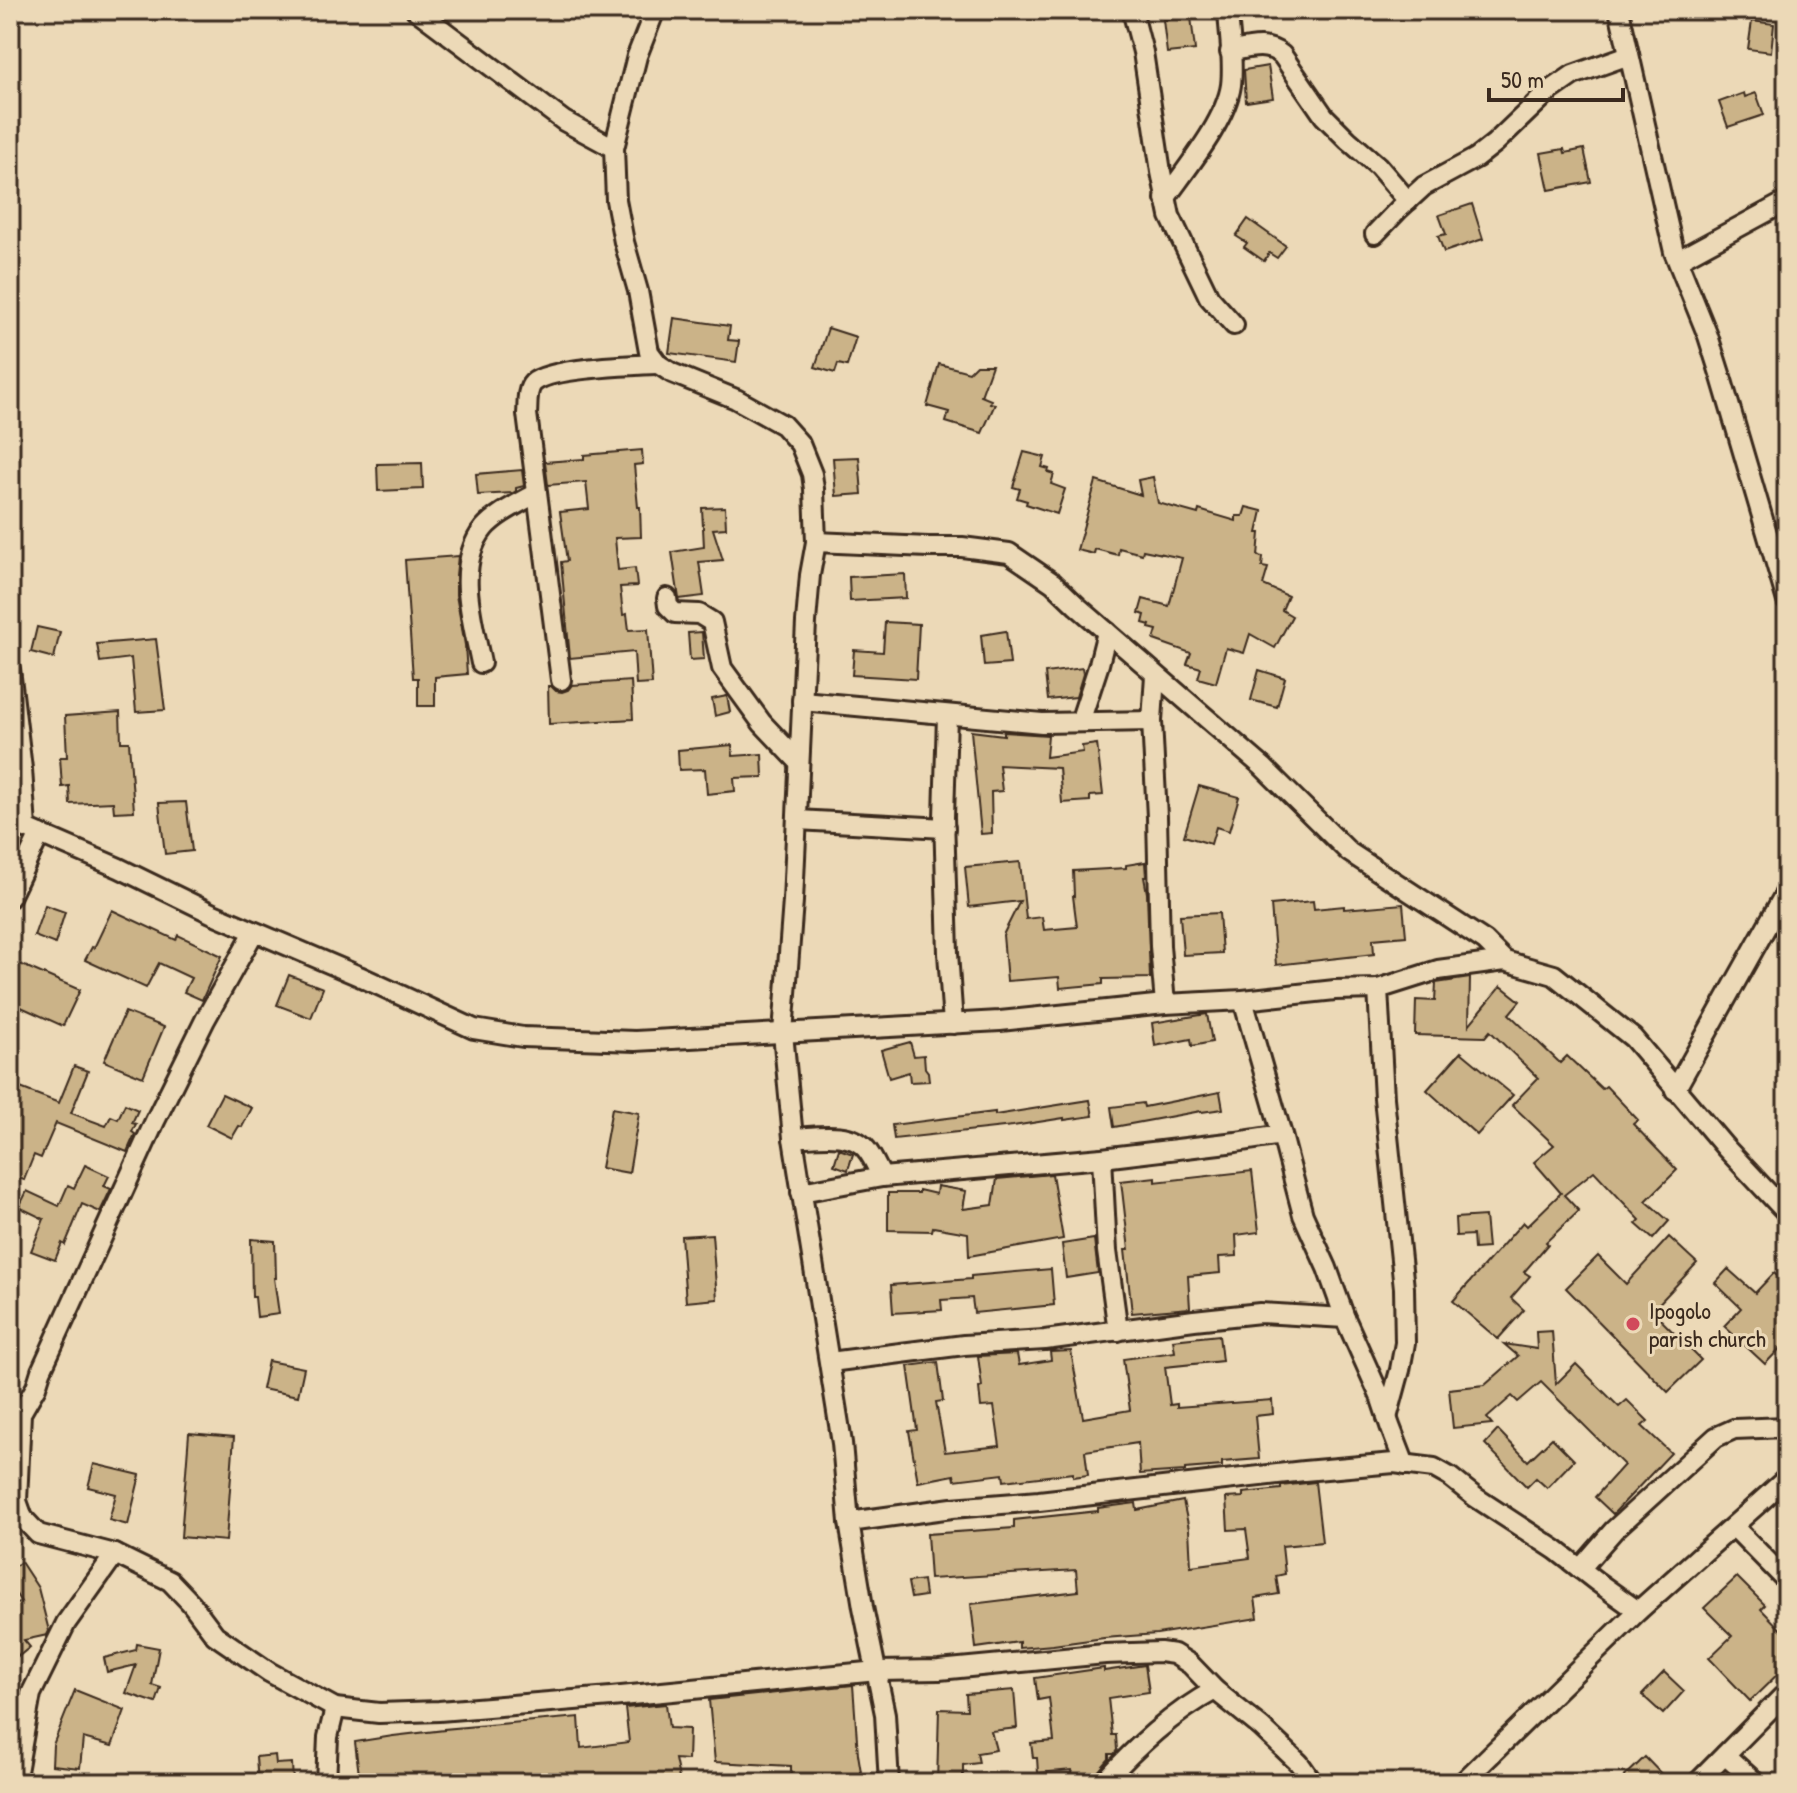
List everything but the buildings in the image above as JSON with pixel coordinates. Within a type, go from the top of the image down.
[{"type":"street","points":[[416,10],[564,121],[614,148]]},
{"type":"street","points":[[655,10],[637,56],[614,148],[616,200],[649,352],[658,364],[691,382],[736,399],[783,425],[800,444],[812,474],[814,489],[816,542],[806,622],[783,1033],[793,1138],[842,1443],[849,1522],[885,1714],[889,1783]]},
{"type":"street","points":[[1132,10],[1143,52],[1170,216],[1209,297],[1234,325]]},
{"type":"street","points":[[1165,199],[1201,149],[1223,111],[1231,87],[1228,10]]},
{"type":"street","points":[[1619,10],[1678,260],[1708,336],[1787,601]]},
{"type":"street","points":[[1230,52],[1264,47],[1273,48],[1282,55],[1324,116],[1378,166],[1408,201]]},
{"type":"street","points":[[1375,234],[1424,186],[1476,158],[1547,93],[1573,75],[1629,55]]},
{"type":"street","points":[[1678,260],[1787,201]]},
{"type":"street","points":[[561,680],[527,414],[530,386],[535,381],[584,369],[658,364]]},
{"type":"street","points":[[481,663],[470,600],[469,561],[485,527],[537,493]]},
{"type":"street","points":[[816,542],[962,547],[1009,553],[1053,583],[1263,767],[1349,852],[1485,941],[1505,961]]},
{"type":"street","points":[[667,598],[670,610],[675,613],[699,614],[712,622],[722,668],[762,723],[799,762]]},
{"type":"street","points":[[1080,722],[1107,632]]},
{"type":"street","points":[[10,669],[22,769],[25,828],[10,897]]},
{"type":"street","points":[[1155,675],[1152,721],[1165,1004]]},
{"type":"street","points":[[802,701],[1042,723],[1152,721]]},
{"type":"street","points":[[947,715],[945,828],[953,1024]]},
{"type":"street","points":[[797,820],[945,828]]},
{"type":"street","points":[[25,828],[474,1029],[523,1037],[621,1041],[1000,1021],[1165,1004],[1378,989],[1438,970],[1505,961],[1554,975],[1633,1038],[1675,1090],[1787,1213]]},
{"type":"street","points":[[1675,1090],[1787,890]]},
{"type":"street","points":[[254,932],[205,1020],[155,1121],[36,1387],[21,1413],[17,1501],[23,1518],[38,1534],[115,1554],[170,1581],[215,1635],[269,1672],[335,1708],[379,1713],[439,1711],[877,1671],[939,1670],[1105,1654],[1160,1652],[1174,1654],[1190,1664],[1215,1690],[1299,1763],[1313,1783]]},
{"type":"street","points":[[1378,989],[1384,1098],[1404,1288],[1405,1343],[1387,1418]]},
{"type":"street","points":[[1243,1000],[1303,1215],[1380,1396],[1405,1465]]},
{"type":"street","points":[[801,1192],[882,1177],[1102,1158],[1282,1135]]},
{"type":"street","points":[[793,1138],[835,1136],[851,1139],[864,1145],[882,1177]]},
{"type":"street","points":[[1102,1158],[1107,1251],[1118,1331]]},
{"type":"street","points":[[830,1362],[964,1345],[1045,1340],[1260,1313],[1345,1318]]},
{"type":"street","points":[[1580,1569],[1614,1530],[1716,1437],[1734,1429],[1787,1427]]},
{"type":"street","points":[[849,1522],[952,1508],[1394,1463],[1434,1468],[1450,1477],[1475,1497],[1536,1535],[1638,1611]]},
{"type":"street","points":[[1462,1783],[1638,1611],[1787,1478]]},
{"type":"street","points":[[1734,1527],[1787,1581]]},
{"type":"street","points":[[15,1783],[31,1694],[66,1623],[115,1554]]},
{"type":"street","points":[[1103,1783],[1175,1716],[1215,1690]]},
{"type":"street","points":[[1697,1783],[1787,1692]]},
{"type":"street","points":[[326,1783],[328,1737],[335,1708]]},
{"type":"street","points":[[1725,1755],[1756,1783]]},
{"type":"place","name":"Ipogolo parish church","points":[[1633,1324]]}]
